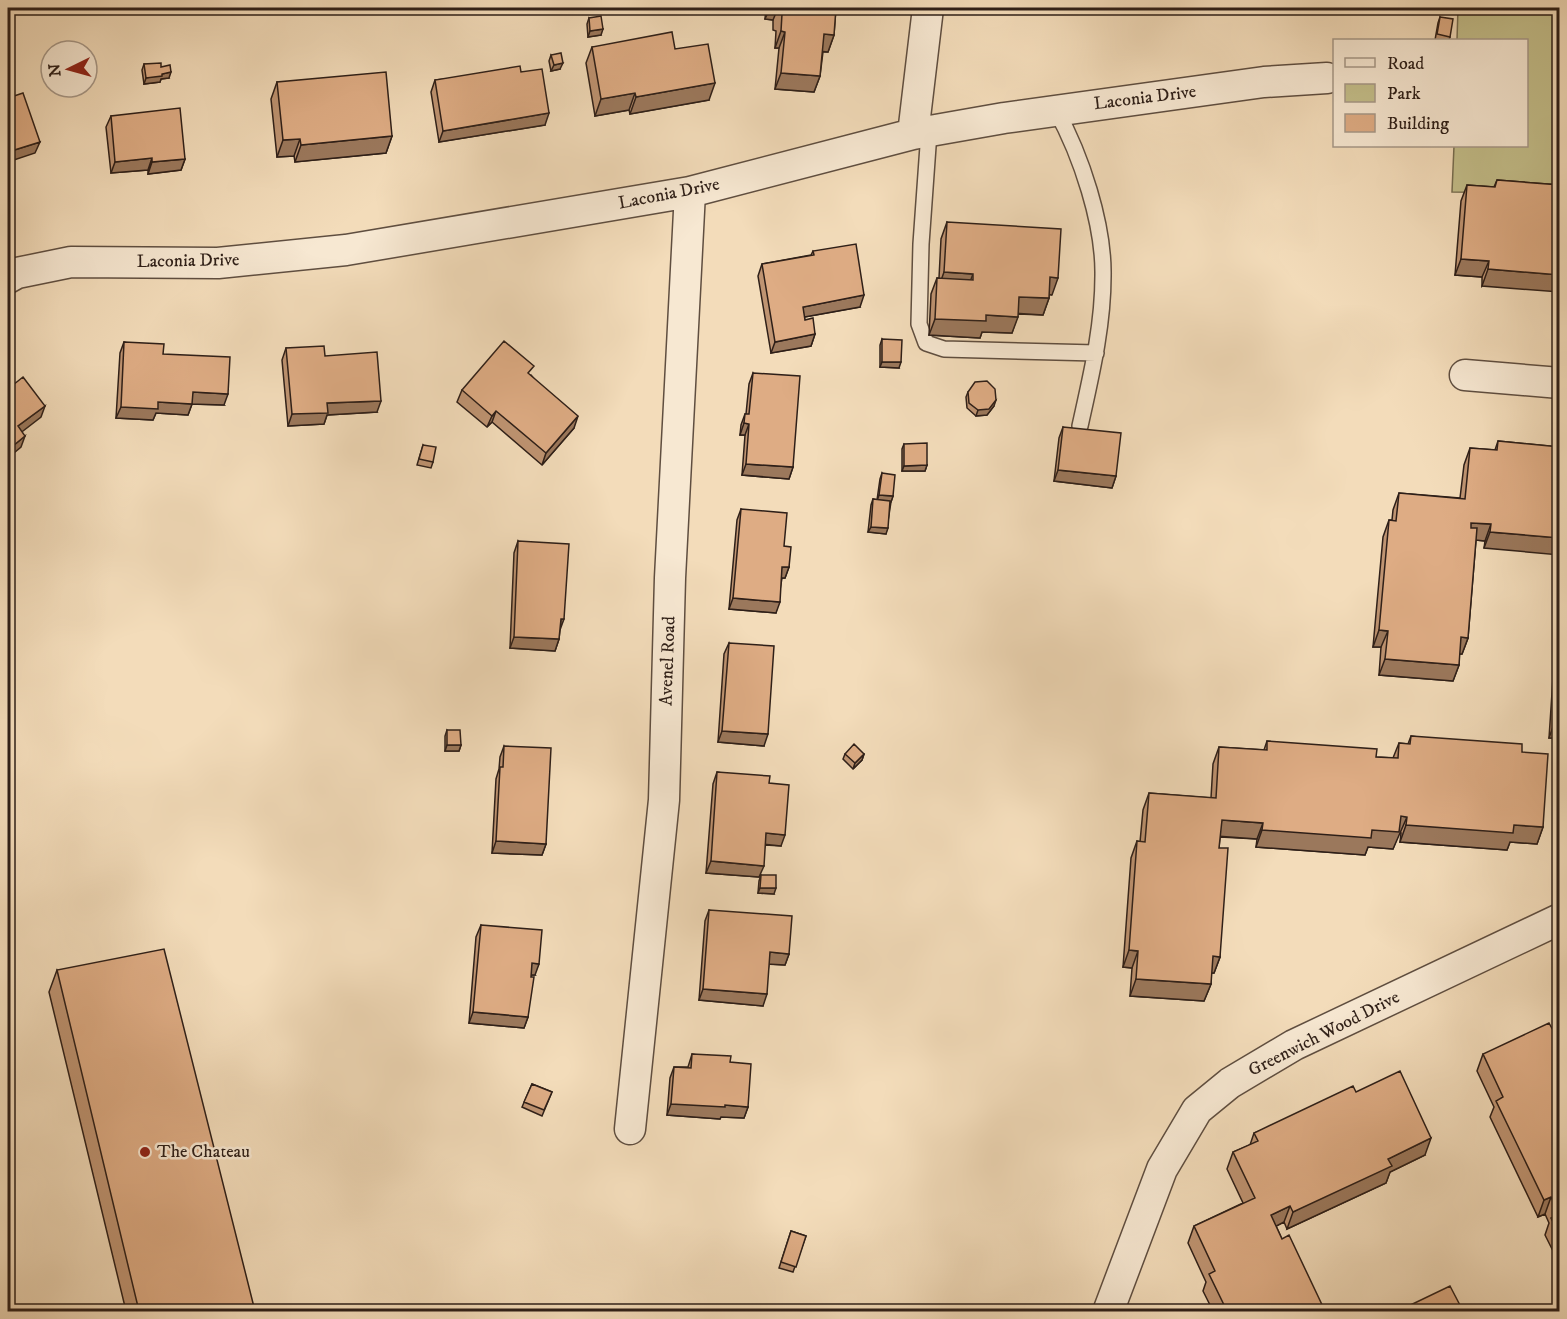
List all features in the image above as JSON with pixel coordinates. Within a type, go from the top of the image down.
[{"type":"street","points":[[921,133],[928,8]]},
{"type":"street","name":"Laconia Drive","points":[[8,278],[17,273],[71,262],[218,263],[346,250],[690,192],[921,133],[1056,110],[1264,82],[1327,78]]},
{"type":"street","name":"Avenel Road","points":[[630,1129],[664,800],[670,578],[690,192]]},
{"type":"street","points":[[1465,375],[1560,383]]},
{"type":"street","name":"Greenwich Wood Drive","points":[[1108,1311],[1162,1169],[1197,1110],[1230,1083],[1294,1045],[1560,919]]},
{"type":"lane","points":[[1056,110],[1072,140],[1096,219],[1103,275],[1096,353],[1080,426]]},
{"type":"lane","points":[[921,133],[919,324],[926,343],[944,349],[1096,353]]},
{"type":"green space","points":[[1458,8],[1559,8],[1559,193],[1452,192],[1454,147],[1528,147],[1528,39],[1457,39]]},
{"type":"building","points":[[779,8],[836,8],[834,35],[824,34],[820,76],[781,73],[785,32],[781,31],[782,14],[779,14]]},
{"type":"building","points":[[601,16],[603,29],[590,31],[589,18]]},
{"type":"building","points":[[1440,17],[1453,19],[1450,37],[1437,34]]},
{"type":"building","points":[[672,32],[675,49],[708,44],[715,83],[636,97],[635,93],[601,99],[592,47]]},
{"type":"building","points":[[561,53],[563,63],[554,65],[551,55]]},
{"type":"building","points":[[161,63],[161,67],[170,65],[171,72],[146,78],[144,64]]},
{"type":"building","points":[[520,66],[521,72],[542,69],[549,113],[443,131],[435,80]]},
{"type":"building","points":[[386,72],[392,136],[301,145],[300,139],[283,140],[277,82]]},
{"type":"building","points":[[23,93],[40,142],[8,152],[8,98]]},
{"type":"building","points":[[180,108],[185,159],[152,162],[152,158],[115,162],[111,116]]},
{"type":"building","points":[[1497,180],[1560,185],[1560,275],[1488,269],[1489,261],[1461,259],[1467,185],[1495,187]]},
{"type":"building","points":[[947,222],[1061,229],[1058,278],[1050,277],[1049,298],[1019,297],[1018,317],[986,315],[986,321],[935,319],[937,278],[973,280],[973,274],[944,272]]},
{"type":"building","points":[[856,244],[864,295],[803,307],[805,320],[813,318],[815,334],[775,342],[762,264],[814,255],[813,251]]},
{"type":"building","points":[[882,339],[902,340],[901,362],[882,362]]},
{"type":"building","points":[[504,341],[534,366],[528,373],[578,416],[546,453],[496,411],[492,416],[462,390]]},
{"type":"building","points":[[124,342],[164,344],[163,354],[230,357],[228,394],[193,392],[192,404],[158,402],[158,409],[121,407]]},
{"type":"building","points":[[324,346],[325,356],[377,352],[381,401],[327,403],[328,413],[292,414],[286,348]]},
{"type":"building","points":[[753,373],[800,376],[793,467],[746,464],[749,424],[744,423],[745,414],[749,414]]},
{"type":"building","points":[[23,377],[45,406],[18,426],[25,436],[8,450],[8,389]]},
{"type":"building","points":[[987,381],[995,389],[996,400],[989,409],[978,410],[969,403],[968,392],[975,382]]},
{"type":"building","points":[[1063,427],[1121,433],[1116,476],[1058,470]]},
{"type":"building","points":[[1498,441],[1560,447],[1560,538],[1490,532],[1491,524],[1471,523],[1471,528],[1477,528],[1468,638],[1461,637],[1459,665],[1385,659],[1388,631],[1379,630],[1389,520],[1396,521],[1399,493],[1465,499],[1470,448],[1497,450]]},
{"type":"building","points":[[927,443],[927,465],[904,466],[904,444]]},
{"type":"building","points":[[423,445],[436,447],[433,462],[419,459]]},
{"type":"building","points":[[882,473],[895,475],[893,496],[879,495]]},
{"type":"building","points":[[873,499],[890,501],[888,528],[871,527]]},
{"type":"building","points":[[741,509],[787,513],[784,546],[791,547],[789,567],[782,567],[780,602],[733,598]]},
{"type":"building","points":[[518,541],[569,544],[564,619],[561,619],[559,639],[514,637]]},
{"type":"building","points":[[729,643],[774,646],[768,734],[722,731]]},
{"type":"building","points":[[1560,652],[1560,721],[1555,721]]},
{"type":"building","points":[[447,730],[460,730],[461,745],[447,745]]},
{"type":"building","points":[[1411,736],[1522,744],[1522,752],[1548,754],[1543,827],[1514,825],[1513,833],[1406,825],[1407,817],[1401,816],[1399,832],[1372,830],[1371,838],[1262,830],[1263,823],[1222,820],[1219,848],[1228,848],[1220,957],[1213,956],[1211,984],[1136,979],[1138,951],[1129,950],[1137,841],[1145,842],[1149,793],[1216,798],[1219,747],[1267,750],[1267,741],[1377,749],[1376,757],[1398,758],[1399,743],[1410,744]]},
{"type":"building","points":[[854,744],[864,754],[855,763],[845,754]]},
{"type":"building","points":[[504,746],[551,748],[546,844],[496,841],[500,767],[503,767]]},
{"type":"building","points":[[717,772],[770,776],[769,783],[789,785],[785,835],[766,833],[764,866],[711,861]]},
{"type":"building","points":[[761,875],[776,875],[776,888],[760,888]]},
{"type":"building","points":[[709,910],[792,916],[789,954],[770,952],[767,994],[703,989]]},
{"type":"building","points":[[481,925],[542,930],[539,964],[532,963],[531,977],[534,977],[528,1017],[473,1012]]},
{"type":"building","name":"The Chateau","points":[[164,949],[255,1311],[139,1311],[57,970]]},
{"type":"building","points":[[1549,1023],[1560,1043],[1560,1236],[1551,1218],[1559,1214],[1551,1197],[1544,1200],[1496,1101],[1503,1097],[1483,1054]]},
{"type":"building","points":[[692,1054],[731,1056],[730,1062],[751,1064],[748,1107],[671,1104],[674,1067],[691,1068]]},
{"type":"building","points":[[1400,1071],[1431,1138],[1388,1159],[1392,1166],[1293,1212],[1290,1206],[1271,1215],[1282,1239],[1289,1235],[1325,1311],[1227,1311],[1209,1274],[1215,1271],[1194,1226],[1255,1198],[1233,1152],[1258,1141],[1254,1133],[1353,1086],[1356,1092]]},
{"type":"building","points":[[532,1084],[552,1092],[544,1110],[524,1102]]},
{"type":"building","points":[[791,1231],[806,1236],[796,1267],[781,1262]]},
{"type":"building","points":[[1450,1286],[1463,1311],[1398,1311]]},
{"type":"place","name":"The Chateau","points":[[145,1152]]}]
